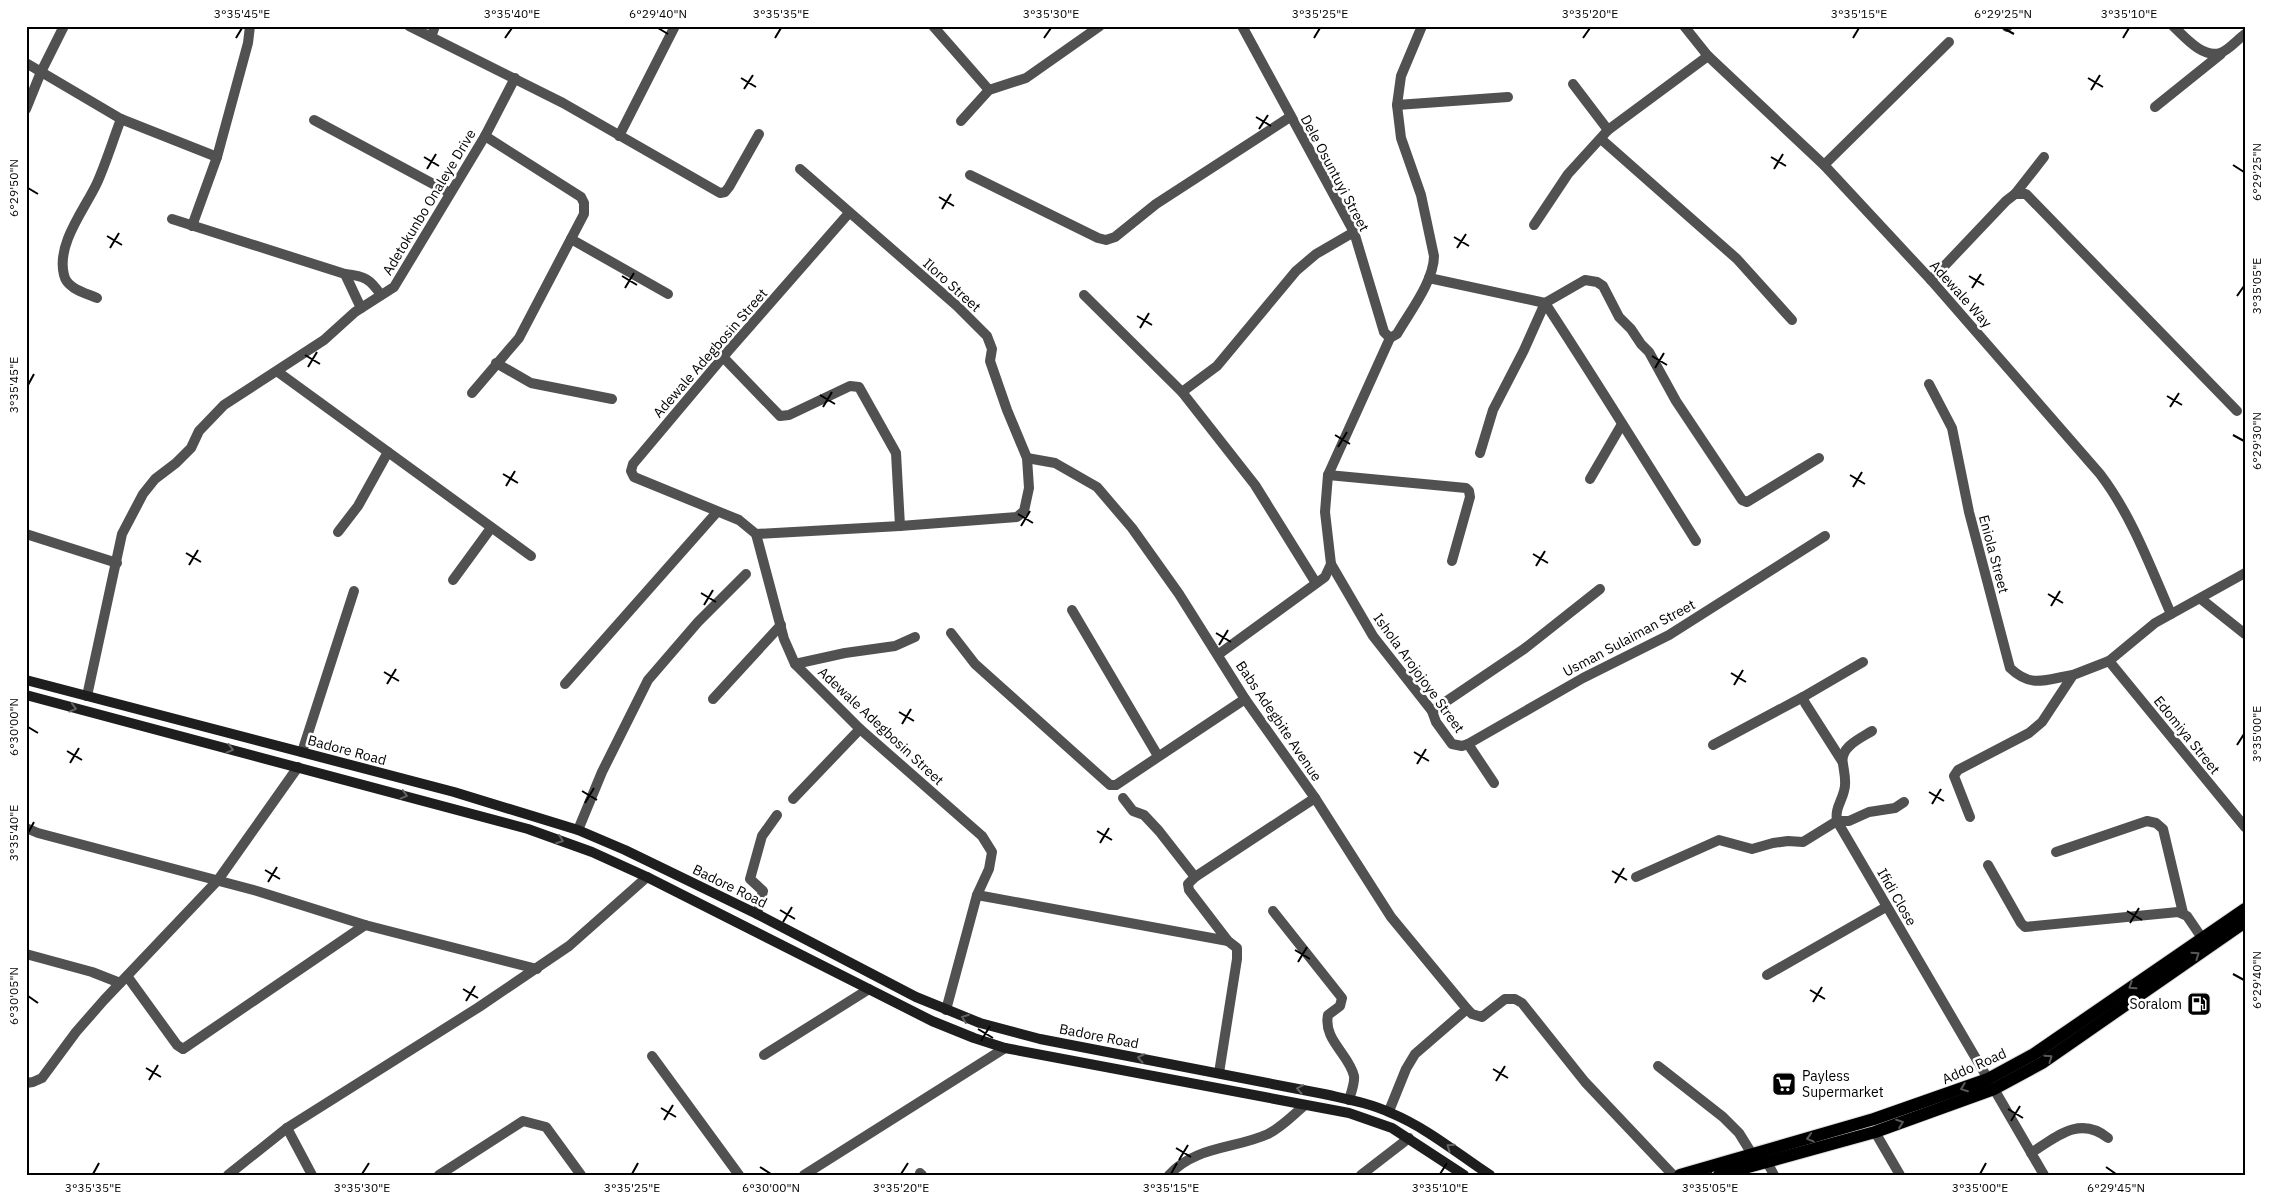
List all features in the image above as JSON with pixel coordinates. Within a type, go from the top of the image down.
[{"type":"main road","name":"Badore Road","points":[[26,680],[500,805],[578,830],[625,850],[756,914],[909,993],[980,1023],[1040,1039],[1349,1100],[1389,1112],[1425,1130],[1490,1175]]},
{"type":"main road","name":"Badore Road","points":[[26,695],[528,829],[592,852],[647,877],[951,1030],[1005,1048],[1349,1113],[1380,1122],[1409,1138],[1464,1175]]},
{"type":"main road","points":[[376,788],[381,773]]},
{"type":"main road","name":"Addo Road","points":[[1680,1175],[1991,1084],[2245,909]]},
{"type":"main road","name":"Addo Road","points":[[1719,1175],[1875,1132],[2042,1063],[2245,922]]},
{"type":"street","points":[[26,109],[41,72],[64,26]]},
{"type":"street","points":[[192,226],[217,157],[248,43],[250,26]]},
{"type":"street","points":[[409,26],[515,78],[720,193],[725,192],[729,187],[759,134]]},
{"type":"street","points":[[430,37],[435,26]]},
{"type":"street","points":[[619,136],[675,26]]},
{"type":"street","points":[[933,26],[989,90]]},
{"type":"street","name":"Dele Osuntuyi Street","points":[[1242,26],[1354,232],[1384,332],[1390,338]]},
{"type":"street","points":[[1219,654],[1325,577],[1331,564],[1325,512],[1328,475],[1390,338],[1397,334],[1429,278],[1434,265],[1434,256],[1421,195],[1401,138],[1397,105],[1401,76],[1422,26]]},
{"type":"street","name":"Adewale Way","points":[[1684,26],[1708,56],[1824,165],[1931,280],[2100,474],[2117,497],[2130,520],[2171,614]]},
{"type":"street","points":[[2174,26],[2193,44],[2210,54],[2222,53]]},
{"type":"street","points":[[961,121],[989,90],[1026,78],[1098,27]]},
{"type":"street","points":[[2155,107],[2245,34]]},
{"type":"street","points":[[1824,165],[1949,42]]},
{"type":"street","points":[[1534,224],[1568,174],[1605,134],[1708,56]]},
{"type":"street","points":[[26,63],[121,119],[217,157]]},
{"type":"street","name":"Adetokunbo Onaleye Drive","points":[[87,696],[122,534],[143,494],[155,479],[181,458],[190,448],[199,431],[224,405],[278,372],[324,340],[361,308],[394,287],[485,136],[515,78]]},
{"type":"street","points":[[1573,84],[1605,134],[1737,259],[1792,320]]},
{"type":"street","points":[[1397,105],[1508,97]]},
{"type":"street","points":[[970,175],[1098,238],[1106,240],[1156,204],[1290,117]]},
{"type":"street","points":[[97,298],[72,287],[64,276],[64,259],[68,239],[79,213],[97,183],[121,119]]},
{"type":"street","points":[[314,120],[450,193]]},
{"type":"street","points":[[472,393],[519,338],[584,214],[584,203],[581,197],[485,136]]},
{"type":"street","points":[[1931,280],[2015,194],[2044,157]]},
{"type":"street","name":"Iloro Street","points":[[756,534],[1017,517],[1024,511],[1030,488],[1027,458],[1006,410],[990,361],[992,349],[987,336],[957,306],[800,169]]},
{"type":"street","points":[[2015,194],[2026,194],[2237,411]]},
{"type":"street","name":"Adewale Adegbosin Street","points":[[849,213],[633,464],[631,471],[634,477],[739,520],[756,534],[780,625],[795,664],[860,729],[982,836],[992,852],[989,869],[977,895],[946,1010]]},
{"type":"street","points":[[172,219],[345,274],[359,275],[372,282],[382,295]]},
{"type":"street","points":[[1182,392],[1217,366],[1296,271],[1316,254],[1354,232]]},
{"type":"street","points":[[571,239],[668,294]]},
{"type":"street","points":[[345,274],[361,308]]},
{"type":"street","points":[[1429,278],[1546,303],[1609,399],[1622,424],[1696,542]]},
{"type":"street","points":[[1480,453],[1493,410],[1546,303],[1586,280],[1597,282],[1604,286],[1619,317],[1649,352],[1676,401],[1742,500],[1747,502],[1819,458]]},
{"type":"street","points":[[1084,295],[1182,392],[1255,485],[1316,583]]},
{"type":"street","points":[[723,358],[780,416],[789,415],[850,386],[858,387],[896,453],[900,526]]},
{"type":"street","points":[[496,363],[531,383],[612,399]]},
{"type":"street","points":[[278,372],[531,556]]},
{"type":"street","name":"Eniola Street","points":[[1929,384],[1952,428],[1969,512],[2010,668],[2019,677],[2031,682],[2073,675],[2109,661],[2155,624],[2245,573]]},
{"type":"street","points":[[1590,479],[1622,424]]},
{"type":"street","points":[[338,532],[358,506],[388,452]]},
{"type":"street","name":"Babs Adegbite Avenue","points":[[1027,458],[1055,464],[1097,488],[1132,528],[1180,594],[1219,654],[1245,699],[1315,798],[1391,917],[1467,1009]]},
{"type":"street","points":[[1328,475],[1466,488],[1469,491],[1470,497],[1452,561]]},
{"type":"street","points":[[565,684],[717,512]]},
{"type":"street","points":[[453,580],[491,528]]},
{"type":"street","points":[[26,534],[117,563]]},
{"type":"street","name":"Usman Sulaiman Street","points":[[1468,744],[1583,678],[1669,635],[1825,536]]},
{"type":"street","name":"Ishola Arojojoye Street","points":[[1331,564],[1373,636],[1432,712],[1436,722],[1452,744],[1462,746],[1468,744],[1494,783]]},
{"type":"street","points":[[578,830],[602,772],[648,680],[698,622],[746,574]]},
{"type":"street","points":[[1432,712],[1524,649],[1600,589]]},
{"type":"street","points":[[302,752],[354,590]]},
{"type":"street","points":[[2201,599],[2245,634]]},
{"type":"street","points":[[1072,610],[1158,756]]},
{"type":"street","points":[[713,699],[780,625]]},
{"type":"street","points":[[951,633],[975,664],[1110,785],[1116,785],[1245,699]]},
{"type":"street","points":[[795,664],[845,652],[895,646],[915,637]]},
{"type":"street","name":"Edomiya Street","points":[[2109,661],[2245,828]]},
{"type":"street","points":[[1713,745],[1803,697],[1863,662]]},
{"type":"street","points":[[1970,817],[1954,776],[1955,772],[2029,733],[2042,722],[2073,675]]},
{"type":"street","points":[[1803,697],[1842,761],[1845,774],[1845,791],[1837,805],[1838,821]]},
{"type":"street","points":[[793,799],[860,729]]},
{"type":"street","points":[[1842,761],[1844,752],[1851,744],[1872,732]]},
{"type":"street","points":[[26,1083],[42,1078],[76,1032],[218,880],[298,767]]},
{"type":"street","points":[[1123,798],[1133,811],[1144,815],[1159,831],[1195,877]]},
{"type":"street","points":[[1219,1073],[1237,959],[1237,948],[1228,941],[1189,890],[1188,884],[1195,877],[1315,798]]},
{"type":"street","points":[[1636,878],[1719,840],[1752,849],[1773,843],[1803,842],[1838,821],[1849,820],[1869,812],[1895,808],[1904,802]]},
{"type":"street","points":[[756,914],[763,891],[750,879],[762,836],[777,815]]},
{"type":"street","name":"Ifidi Close","points":[[1838,821],[1886,907],[2044,1175]]},
{"type":"street","points":[[2056,852],[2147,822],[2156,823],[2163,829],[2183,913],[2202,938]]},
{"type":"street","points":[[26,828],[38,833],[218,880],[365,925],[537,969]]},
{"type":"street","points":[[1988,865],[2025,928],[2183,913]]},
{"type":"street","points":[[228,1175],[287,1128],[537,969],[569,946],[647,877]]},
{"type":"street","points":[[977,895],[1228,941]]},
{"type":"street","points":[[1767,974],[1886,907]]},
{"type":"street","points":[[1273,911],[1342,998],[1340,1006],[1328,1015],[1326,1024],[1329,1034],[1352,1070],[1354,1078],[1349,1100]]},
{"type":"street","points":[[26,954],[124,979],[176,1045],[183,1049],[365,925]]},
{"type":"street","points":[[764,1055],[869,989]]},
{"type":"street","points":[[1389,1112],[1406,1069],[1415,1054],[1467,1009],[1472,1014],[1482,1017],[1506,999],[1515,999],[1522,1003],[1585,1082],[1672,1175]]},
{"type":"street","points":[[804,1175],[1005,1048]]},
{"type":"street","points":[[652,1056],[739,1175]]},
{"type":"street","points":[[1658,1066],[1723,1117],[1740,1133],[1752,1154]]},
{"type":"street","points":[[1169,1175],[1188,1159],[1214,1148],[1246,1142],[1270,1133],[1283,1125],[1305,1105]]},
{"type":"street","points":[[439,1175],[523,1121],[546,1127],[581,1175]]},
{"type":"street","points":[[287,1128],[312,1175]]},
{"type":"street","points":[[2031,1153],[2063,1133],[2077,1128],[2100,1132],[2108,1138]]},
{"type":"street","points":[[1875,1132],[1900,1175]]},
{"type":"street","points":[[1361,1175],[1409,1138]]},
{"type":"street","points":[[1767,1162],[1774,1175]]},
{"type":"place","name":"Soralom","points":[[2199,1004]]},
{"type":"place","name":"Payless Supermarket","points":[[1784,1084]]}]
